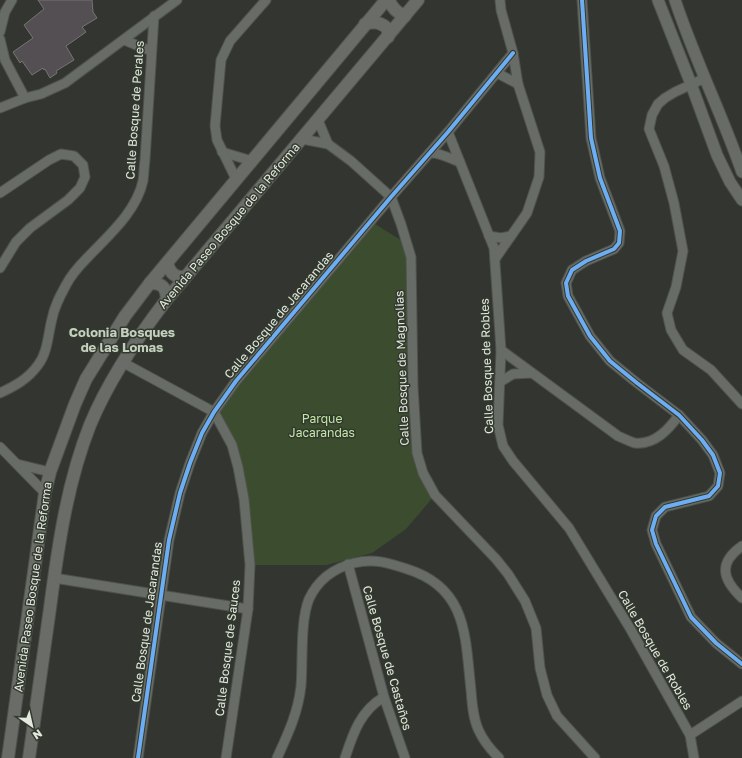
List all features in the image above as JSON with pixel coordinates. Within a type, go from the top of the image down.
[{"type":"main road","name":"Avenida Paseo Bosque de la Reforma","points":[[8,758],[45,493],[50,472],[75,404],[86,379],[113,334],[150,283],[386,0]]},
{"type":"main road","points":[[389,0],[393,8],[405,16]]},
{"type":"main road","name":"Avenida Paseo Bosque de la Reforma","points":[[29,758],[54,578],[65,515],[76,467],[90,426],[105,391],[146,326],[167,299],[418,0]]},
{"type":"main road","points":[[365,24],[372,22],[382,24],[388,29],[388,37]]},
{"type":"main road","points":[[167,263],[169,270],[173,275],[179,278],[186,278]]},
{"type":"main road","points":[[150,283],[157,283],[163,286],[167,299]]},
{"type":"street","points":[[0,32],[5,12],[12,0]]},
{"type":"street","points":[[0,108],[25,98],[41,94],[65,83],[177,0]]},
{"type":"street","points":[[236,179],[217,140],[215,126],[221,60],[230,41],[266,0]]},
{"type":"street","points":[[495,259],[527,213],[539,177],[540,158],[540,152],[518,84],[514,53],[501,10],[500,0]]},
{"type":"street","points":[[582,0],[591,138],[600,178],[620,231],[619,243],[614,249],[586,261],[572,270],[566,283],[568,296],[590,336],[610,361],[679,415],[702,440],[713,455],[720,473],[718,486],[709,496],[665,507],[656,516],[652,530],[656,544],[691,617],[716,643],[742,664]]},
{"type":"street","points":[[658,0],[717,155],[730,182],[742,200]]},
{"type":"street","points":[[675,0],[683,26],[741,168]]},
{"type":"street","name":"Calle Bosque de Perales","points":[[0,394],[28,377],[39,364],[45,351],[57,301],[66,283],[126,216],[137,197],[143,181],[145,160],[154,16]]},
{"type":"street","points":[[0,39],[5,60],[25,98]]},
{"type":"street","points":[[124,40],[151,50]]},
{"type":"street","name":"Calle Bosque de Jacarandas","points":[[138,758],[169,540],[180,493],[202,434],[214,412],[236,382],[514,53]]},
{"type":"street","points":[[497,73],[518,84]]},
{"type":"street","points":[[705,78],[664,98],[658,104],[652,115],[649,129],[664,166],[674,202],[683,251],[676,287],[667,313],[671,330],[683,350],[711,370],[742,404]]},
{"type":"street","points":[[318,120],[328,144]]},
{"type":"street","name":"Calle Bosque de Robles","points":[[448,132],[494,248],[501,350],[498,425],[503,446],[513,461],[569,528],[631,630],[690,735],[694,758]]},
{"type":"street","name":"Calle Bosque de Magnolias","points":[[302,139],[328,144],[351,161],[391,197],[411,257],[413,386],[417,453],[423,473],[435,495],[496,559],[508,574],[525,601],[536,628],[540,668],[547,695],[556,716],[595,758]]},
{"type":"street","points":[[222,152],[252,161]]},
{"type":"street","points":[[430,153],[432,152],[460,162]]},
{"type":"street","points":[[0,193],[49,160],[61,154],[74,156],[83,164],[85,177],[80,188],[68,200],[30,228],[16,242],[0,268]]},
{"type":"street","points":[[490,236],[501,238],[511,236]]},
{"type":"street","points":[[501,350],[618,436],[635,443],[646,442],[659,436],[670,427],[679,415]]},
{"type":"street","points":[[122,362],[214,412]]},
{"type":"street","points":[[500,382],[513,374],[532,373]]},
{"type":"street","name":"Calle Bosque de Sauces","points":[[214,412],[232,445],[239,470],[244,499],[250,565],[248,608],[226,758]]},
{"type":"street","points":[[0,447],[45,493]]},
{"type":"street","points":[[18,464],[50,472]]},
{"type":"street","points":[[742,546],[734,552],[727,561],[725,574],[734,590],[742,598]]},
{"type":"street","points":[[277,758],[297,710],[301,687],[304,619],[309,600],[317,584],[330,573],[348,564],[364,560],[380,561],[416,572],[434,581],[449,594],[457,609],[465,633],[472,707],[479,731],[489,747],[499,758]]},
{"type":"street","name":"Calle Bosque de Castaños","points":[[348,564],[384,697],[405,758]]},
{"type":"street","points":[[54,578],[248,608]]},
{"type":"street","points":[[345,758],[360,720],[369,708],[384,697]]},
{"type":"street","points":[[690,735],[742,701]]},
{"type":"green space","name":"Parque Jacarandas","points":[[370,221],[407,244],[417,453],[435,495],[406,529],[372,553],[326,565],[250,565],[238,467],[214,412]]},
{"type":"building","points":[[38,0],[92,0],[93,12],[97,18],[82,27],[86,32],[66,46],[74,60],[56,71],[57,73],[50,78],[43,68],[32,75],[22,61],[20,63],[13,52],[33,38],[24,25],[44,9]]},
{"type":"cycle path","points":[[582,0],[591,138],[600,178],[620,231],[619,243],[614,249],[586,261],[572,270],[566,283],[568,296],[590,336],[610,361],[679,415],[702,440],[713,455],[720,473],[718,486],[709,496],[665,507],[656,516],[652,530],[656,544],[691,617],[716,643],[742,664]]},
{"type":"cycle path","points":[[138,758],[169,540],[180,493],[202,433],[214,412],[236,381],[391,197],[448,132],[513,53]]},
{"type":"district","name":"Colonia Bosques de las Lomas","points":[[122,340]]}]
